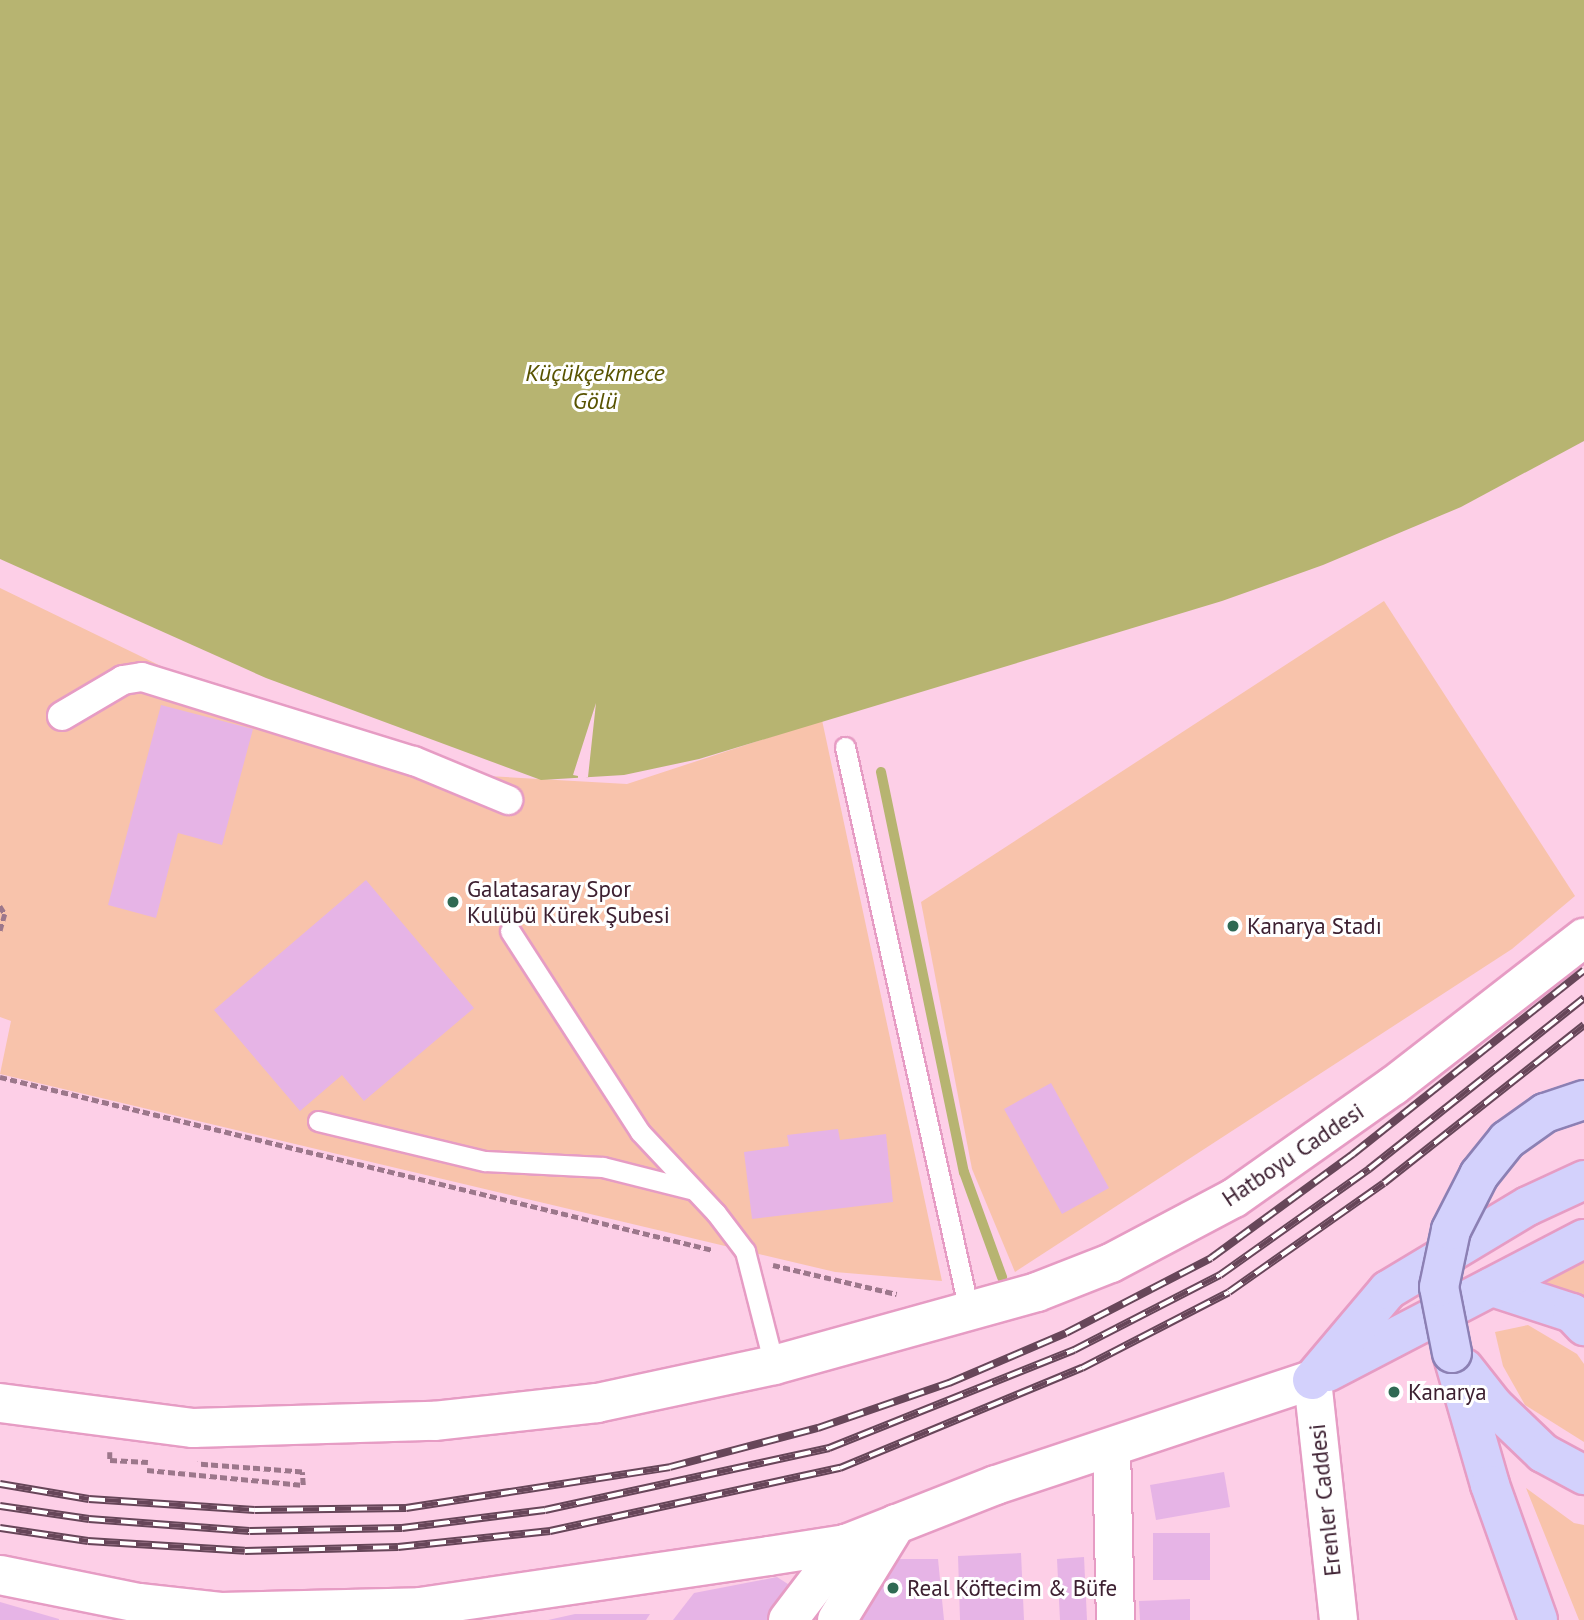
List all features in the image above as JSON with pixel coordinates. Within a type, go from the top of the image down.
[{"type":"main road","points":[[1538,1620],[1490,1485],[1452,1353],[1439,1287],[1451,1230],[1468,1197],[1507,1140],[1545,1113],[1584,1100]]},
{"type":"main road","points":[[1312,1380],[1388,1290],[1528,1206],[1584,1180]]},
{"type":"main road","points":[[1312,1380],[1584,1239]]},
{"type":"main road","points":[[1492,1286],[1572,1313],[1584,1326]]},
{"type":"main road","points":[[1452,1353],[1494,1406],[1543,1453],[1584,1475]]},
{"type":"street","points":[[62,716],[123,680],[142,677],[414,761],[508,800]]},
{"type":"street","name":"Hatboyu Caddesi","points":[[0,1403],[193,1428],[323,1427],[434,1421],[597,1403],[774,1365],[1037,1292],[1111,1263],[1234,1198],[1393,1086],[1584,938]]},
{"type":"street","points":[[0,1575],[183,1610],[233,1612],[420,1607],[769,1556],[846,1544],[1111,1447],[1312,1380]]},
{"type":"street","name":"Erenler Caddesi","points":[[1312,1380],[1338,1620]]},
{"type":"street","points":[[1111,1447],[1115,1620]]},
{"type":"street","points":[[837,1620],[896,1524]]},
{"type":"street","points":[[793,1614],[846,1544]]},
{"type":"street","points":[[769,1556],[788,1559],[801,1575],[793,1614]]},
{"type":"lane","points":[[845,747],[969,1311]]},
{"type":"lane","points":[[510,931],[640,1132],[694,1190],[747,1259],[774,1365]]},
{"type":"lane","points":[[318,1121],[485,1161],[603,1167],[694,1190]]},
{"type":"path","points":[[0,906],[5,914],[0,931]]},
{"type":"path","points":[[0,1077],[905,1296]]},
{"type":"path","points":[[147,1470],[303,1485],[302,1472],[197,1465],[197,1458]]},
{"type":"path","points":[[110,1460],[148,1462]]},
{"type":"shaded area","name":"Galatasaray Spor Kulübü Kürek Şubesi","points":[[0,588],[167,669],[419,748],[488,776],[627,784],[822,720],[942,1281],[835,1272],[0,1074],[11,1021],[0,1017]]},
{"type":"shaded area","name":"Kanarya Stadı","points":[[1384,601],[1575,896],[1512,949],[1015,1272],[972,1169],[921,902]]},
{"type":"shaded area","points":[[1584,1259],[1584,1299],[1538,1281]]},
{"type":"shaded area","points":[[1528,1325],[1577,1354],[1584,1364],[1584,1442],[1525,1405],[1503,1366],[1495,1332]]},
{"type":"shaded area","points":[[1526,1488],[1574,1523],[1584,1525],[1584,1620],[1579,1620]]},
{"type":"water","name":"Küçükçekmece Gölü","points":[[0,0],[1584,0],[1584,441],[1461,507],[1323,565],[1222,601],[699,759],[624,775],[541,780],[266,678],[0,559]]},
{"type":"pier","points":[[596,703],[588,777],[578,781],[578,776],[573,775]]},
{"type":"building","points":[[161,705],[253,729],[222,845],[178,833],[156,918],[108,905]]},
{"type":"building","points":[[366,880],[474,1008],[364,1101],[342,1075],[300,1111],[214,1010]]},
{"type":"building","points":[[1051,1083],[1109,1188],[1062,1214],[1004,1109]]},
{"type":"building","points":[[838,1129],[840,1140],[886,1134],[893,1202],[752,1219],[744,1152],[789,1146],[787,1135]]},
{"type":"building","points":[[1224,1472],[1230,1507],[1156,1520],[1150,1485]]},
{"type":"building","points":[[1153,1533],[1210,1533],[1210,1580],[1153,1580]]},
{"type":"building","points":[[1021,1553],[1024,1620],[960,1620],[958,1556]]},
{"type":"building","points":[[1084,1557],[1087,1620],[1060,1620],[1057,1559]]},
{"type":"building","points":[[886,1559],[938,1559],[944,1620],[853,1620]]},
{"type":"building","points":[[777,1577],[791,1586],[776,1620],[673,1620],[694,1593]]},
{"type":"building","points":[[1190,1599],[1190,1620],[1140,1620],[1139,1601]]},
{"type":"building","points":[[0,1602],[59,1619],[59,1620],[0,1620]]},
{"type":"building","points":[[575,1614],[650,1614],[646,1620],[548,1620]]},
{"type":"waterway","points":[[881,772],[964,1172],[1002,1277]]},
{"type":"railway","points":[[0,1484],[89,1499],[255,1510],[406,1508],[670,1467],[818,1428],[949,1383],[1066,1333],[1211,1258],[1353,1154],[1584,970]]},
{"type":"railway","points":[[0,1506],[89,1519],[250,1531],[402,1528],[545,1510],[829,1448],[1074,1350],[1220,1275],[1369,1169],[1584,998]]},
{"type":"railway","points":[[0,1528],[88,1541],[245,1551],[398,1547],[550,1531],[840,1468],[1082,1368],[1229,1292],[1384,1183],[1584,1025]]},
{"type":"place","name":"Galatasaray Spor Kulübü Kürek Şubesi","points":[[453,902]]},
{"type":"place","name":"Kanarya Stadı","points":[[1233,926]]},
{"type":"place","name":"Kanarya","points":[[1394,1392]]},
{"type":"place","name":"Real Köftecim & Büfe","points":[[893,1588]]}]
